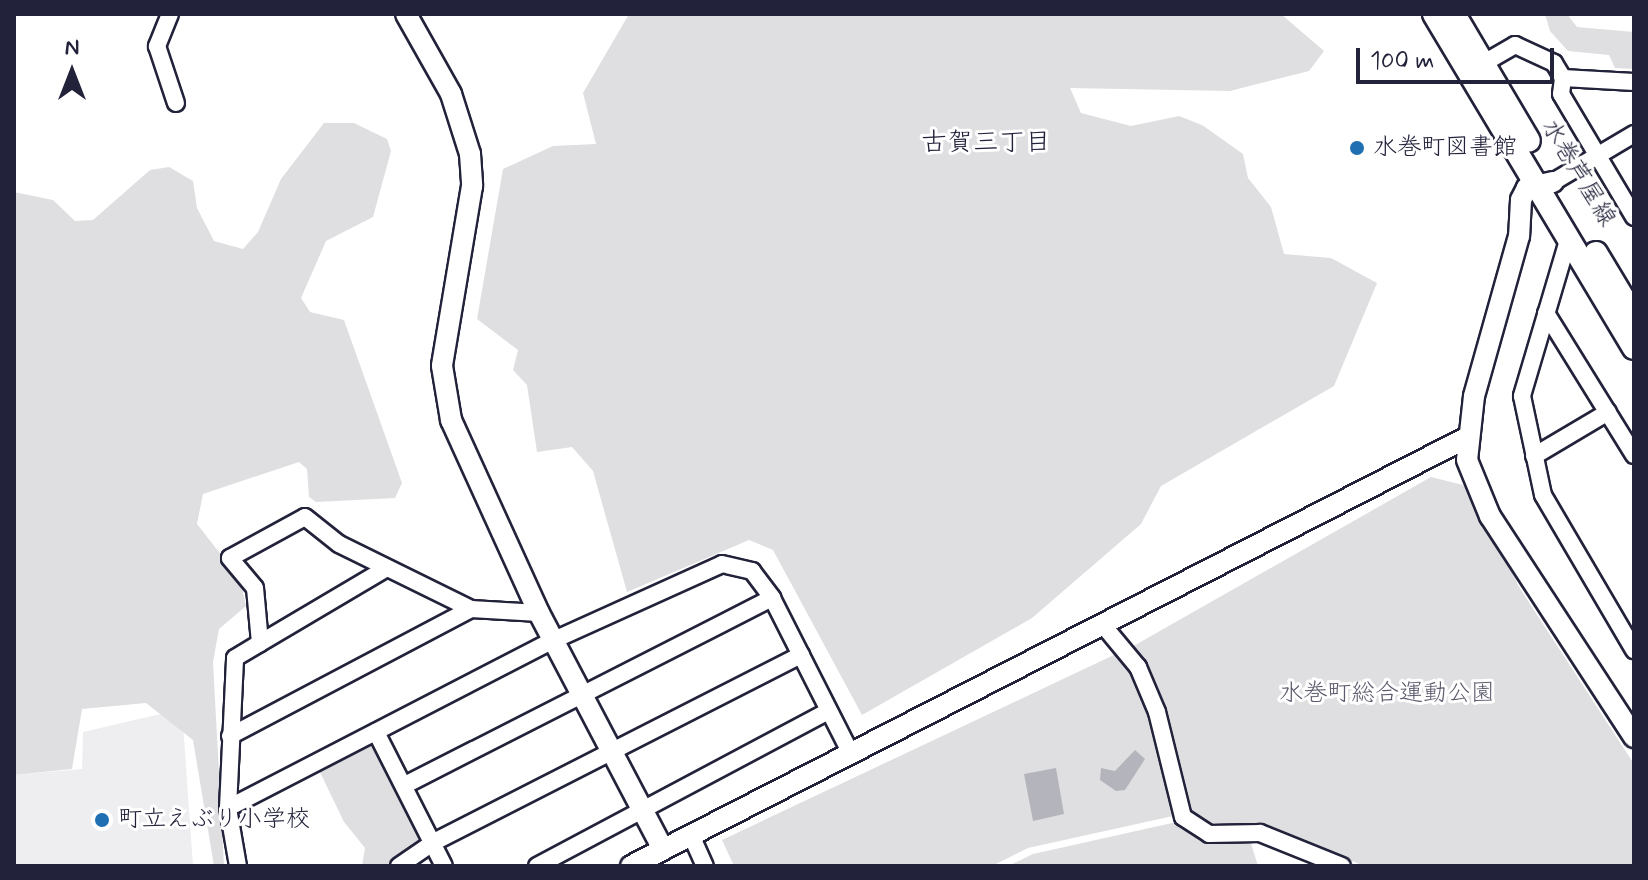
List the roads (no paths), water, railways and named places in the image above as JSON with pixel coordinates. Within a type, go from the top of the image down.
[{"type":"main road","name":"水巻芦屋線","points":[[1434,14],[1634,316]]},
{"type":"main road","name":"水巻芦屋線","points":[[1454,14],[1484,63],[1546,182],[1569,237],[1634,348]]},
{"type":"street","points":[[170,14],[157,46],[176,103]]},
{"type":"street","points":[[406,14],[451,94],[470,154],[472,186],[442,366],[451,420],[539,613],[663,849]]},
{"type":"street","points":[[1484,63],[1515,45],[1554,63],[1563,78],[1561,94],[1634,217]]},
{"type":"street","points":[[1563,78],[1634,82]]},
{"type":"street","points":[[1632,731],[1490,516],[1467,460],[1474,396],[1519,236],[1521,200],[1546,182],[1634,134]]},
{"type":"street","points":[[1569,237],[1522,396],[1543,495],[1634,650]]},
{"type":"street","points":[[1546,313],[1634,455]]},
{"type":"street","points":[[1534,456],[1608,412]]},
{"type":"street","points":[[631,866],[1468,437]]},
{"type":"street","points":[[260,643],[255,588],[230,558],[305,517],[385,569],[471,609],[539,613]]},
{"type":"street","points":[[228,808],[554,640],[722,564],[752,571],[772,598],[827,712],[850,752]]},
{"type":"street","points":[[238,866],[228,808],[235,658],[385,569]]},
{"type":"street","points":[[405,785],[772,598]]},
{"type":"street","points":[[230,736],[471,609]]},
{"type":"street","points":[[1103,625],[1138,667],[1157,712],[1183,817],[1209,834],[1260,833],[1342,866]]},
{"type":"street","points":[[399,866],[434,842],[801,655]]},
{"type":"street","points":[[537,866],[641,808],[827,712]]},
{"type":"street","points":[[376,732],[444,866]]},
{"type":"street","points":[[691,835],[705,866]]},
{"type":"place","name":"水巻町図書館","points":[[1357,148]]},
{"type":"place","name":"町立えぶり小学校","points":[[102,820]]},
{"type":"district","name":"古賀三丁目","points":[[986,144]]},
{"type":"park label","name":"水巻町総合運動公園","points":[[1387,694]]}]
